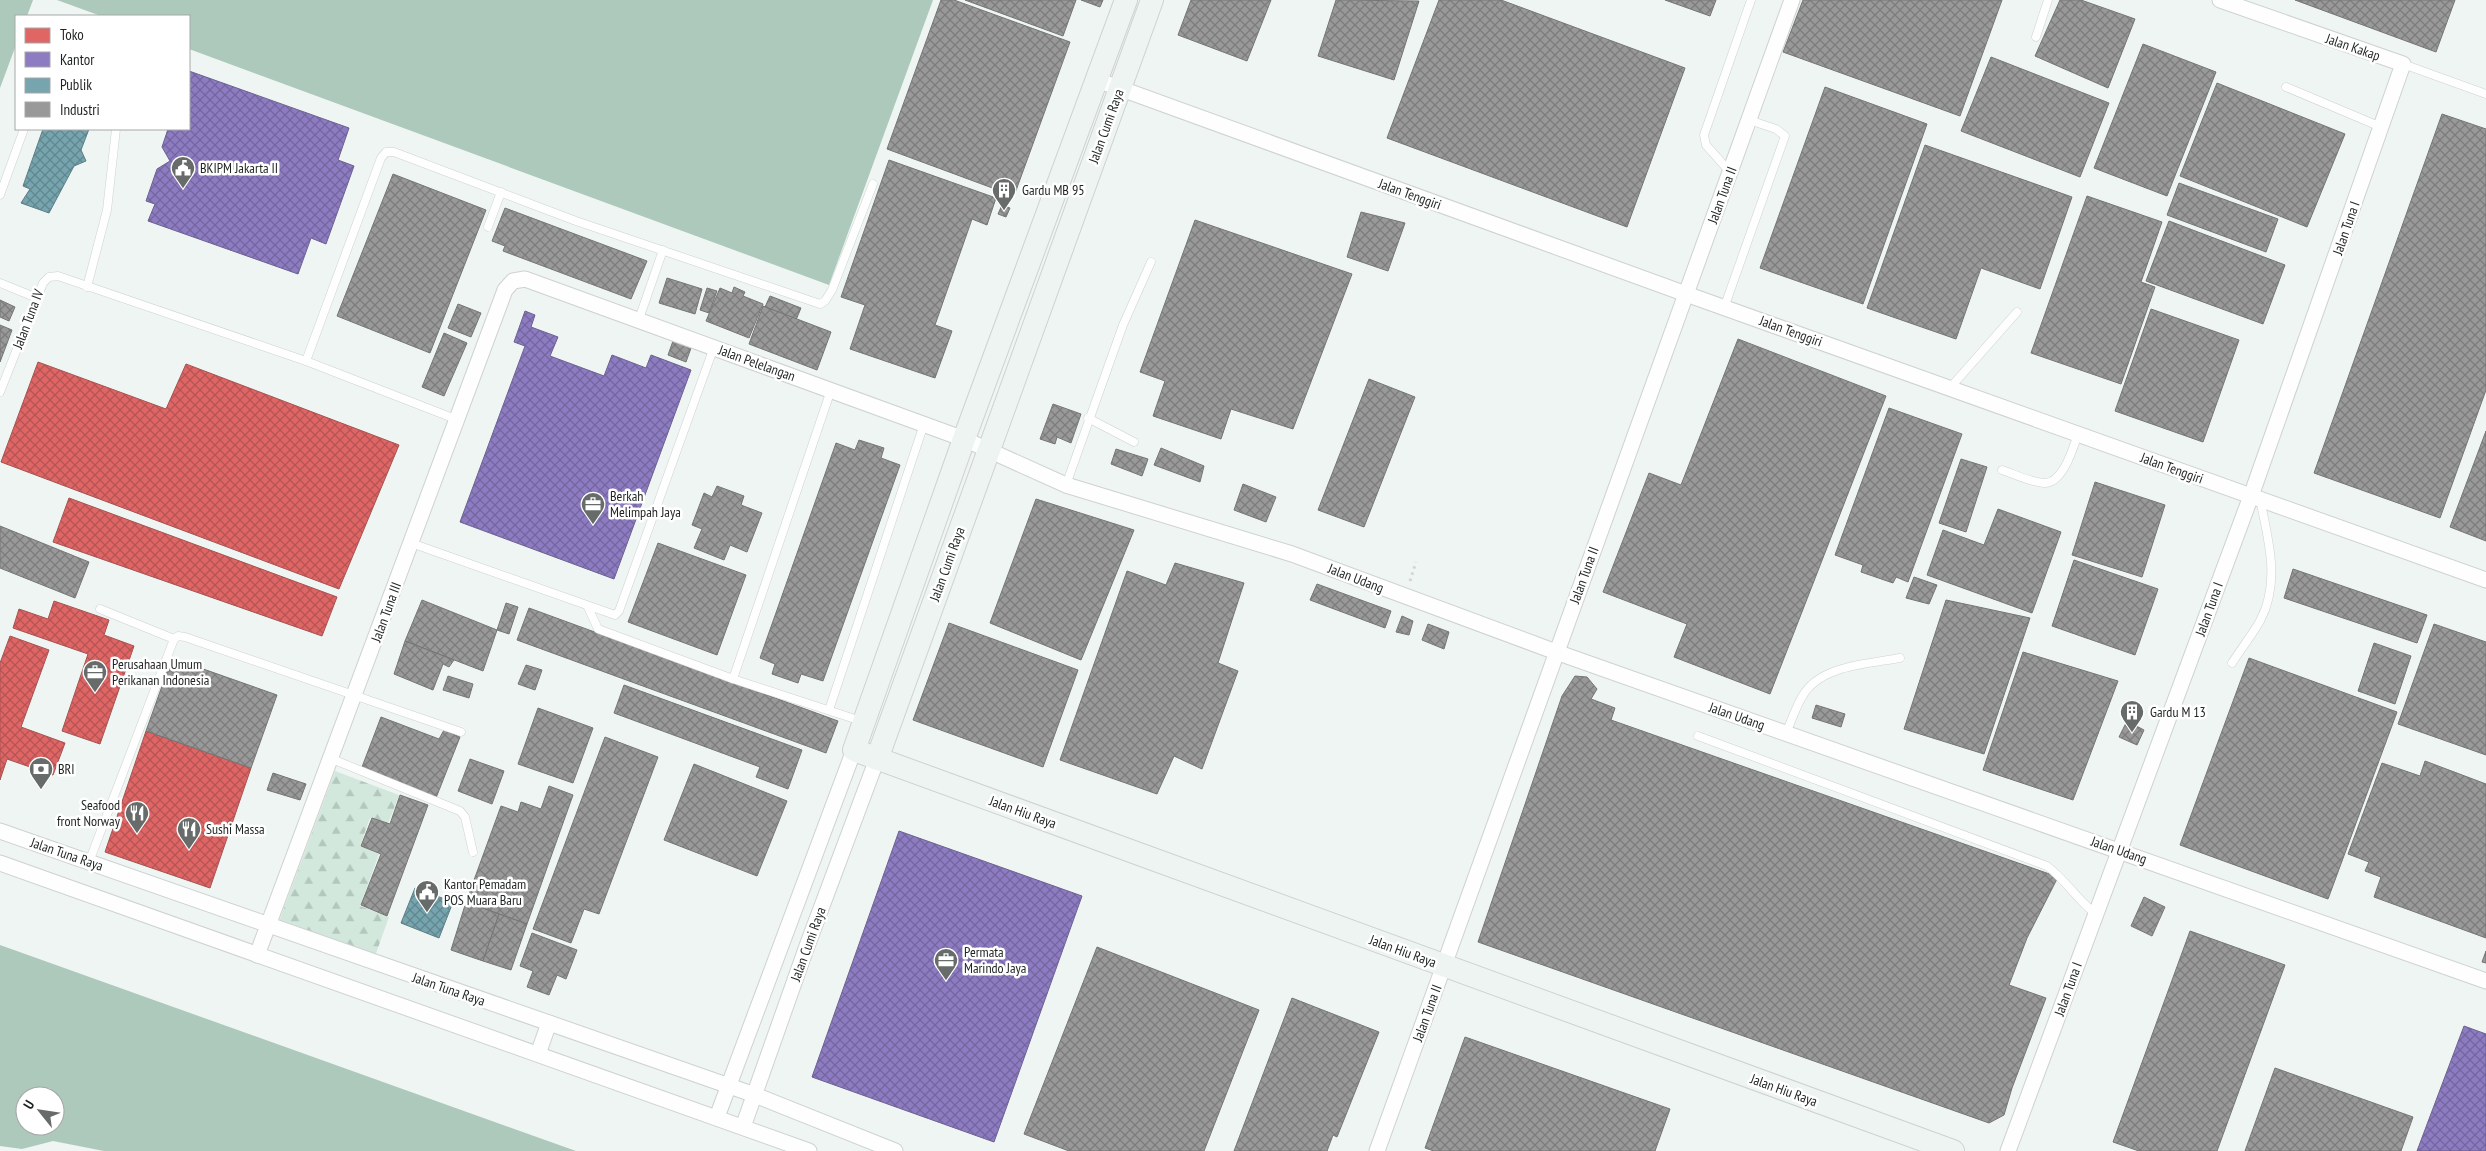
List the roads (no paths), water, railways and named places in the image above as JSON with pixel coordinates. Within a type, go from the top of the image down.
[{"type":"street","name":"Jalan Cumi Raya","points":[[717,1118],[865,722],[964,439],[1126,0]]},
{"type":"street","name":"Jalan Cumi Raya","points":[[743,1127],[796,976],[1152,0]]},
{"type":"street","name":"Jalan Tuna II","points":[[1377,1151],[1792,0]]},
{"type":"street","name":"Jalan Kakap","points":[[2220,0],[2403,64]]},
{"type":"street","name":"Jalan Tuna I","points":[[2008,1151],[2255,497],[2403,64]]},
{"type":"street","name":"Jalan Tenggiri","points":[[1097,80],[1724,308],[2486,580]]},
{"type":"street","name":"Jalan Pelelangan","points":[[525,279],[924,424],[988,450]]},
{"type":"street","name":"Jalan Tuna III","points":[[257,955],[332,759],[505,290],[513,281],[525,279]]},
{"type":"street","points":[[1020,287],[1044,295]]},
{"type":"street","name":"Jalan Udang","points":[[988,450],[1066,485],[1292,554],[1556,652],[2486,981]]},
{"type":"street","points":[[923,556],[926,566],[932,571],[941,569],[948,562]]},
{"type":"street","points":[[899,626],[910,614],[916,615],[922,621],[922,634]]},
{"type":"street","name":"Jalan Hiu Raya","points":[[854,750],[1953,1151]]},
{"type":"street","name":"Jalan Tuna Raya","points":[[0,831],[754,1096],[891,1150]]},
{"type":"street","points":[[0,863],[809,1151]]},
{"type":"street","points":[[772,968],[796,976]]},
{"type":"street","points":[[538,1054],[549,1023]]},
{"type":"lane","points":[[1730,172],[1706,145],[1704,135],[1751,0]]},
{"type":"lane","points":[[2036,37],[2048,0]]},
{"type":"lane","name":"Jalan Kakap","points":[[2403,64],[2486,94]]},
{"type":"lane","points":[[2286,87],[2381,126]]},
{"type":"lane","points":[[1724,308],[1785,136],[1776,129],[1749,120]]},
{"type":"lane","points":[[0,195],[24,130]]},
{"type":"lane","points":[[116,130],[107,210],[87,287],[306,361],[458,420]]},
{"type":"lane","points":[[306,361],[381,158],[386,152],[394,152],[663,250],[820,304],[825,301],[832,290],[872,184]]},
{"type":"lane","points":[[488,227],[501,192]]},
{"type":"lane","points":[[639,319],[663,250]]},
{"type":"lane","points":[[1066,485],[1122,325],[1151,262]]},
{"type":"lane","name":"Jalan Tuna IV","points":[[0,392],[43,283],[49,277],[58,276],[87,287]]},
{"type":"lane","points":[[0,283],[37,298]]},
{"type":"lane","points":[[1950,388],[2017,312]]},
{"type":"lane","points":[[411,543],[611,615],[618,611],[714,347]]},
{"type":"lane","points":[[733,679],[831,390]]},
{"type":"lane","points":[[1088,418],[1134,442]]},
{"type":"lane","points":[[829,710],[924,424]]},
{"type":"lane","points":[[2002,470],[2044,483],[2053,480],[2067,465],[2078,434]]},
{"type":"lane","points":[[2232,662],[2260,622],[2271,590],[2270,546],[2255,497]]},
{"type":"lane","points":[[588,606],[598,629],[733,679],[865,722]]},
{"type":"lane","points":[[100,609],[174,639]]},
{"type":"lane","points":[[89,862],[174,639],[178,636],[356,694],[461,732]]},
{"type":"lane","points":[[1786,733],[1802,695],[1822,676],[1842,669],[1900,658]]},
{"type":"lane","points":[[1698,736],[2047,866],[2061,876],[2082,904],[2096,914]]},
{"type":"lane","points":[[332,759],[460,811],[465,817],[473,852]]},
{"type":"place","name":"BKIPM Jakarta II","points":[[183,189]]},
{"type":"place","name":"Gardu MB 95","points":[[1004,211]]},
{"type":"place","name":"Berkah Melimpah Jaya","points":[[593,525]]},
{"type":"place","name":"Perusahaan Umum Perikanan Indonesia","points":[[95,693]]},
{"type":"place","name":"Gardu M 13","points":[[2132,733]]},
{"type":"place","name":"BRI","points":[[41,790]]},
{"type":"place","name":"Seafood front Norway","points":[[137,834]]},
{"type":"place","name":"Sushi Massa","points":[[189,850]]},
{"type":"place","name":"Kantor Pemadam POS Muara Baru","points":[[427,913]]},
{"type":"place","name":"Permata Marindo Jaya","points":[[946,981]]}]
